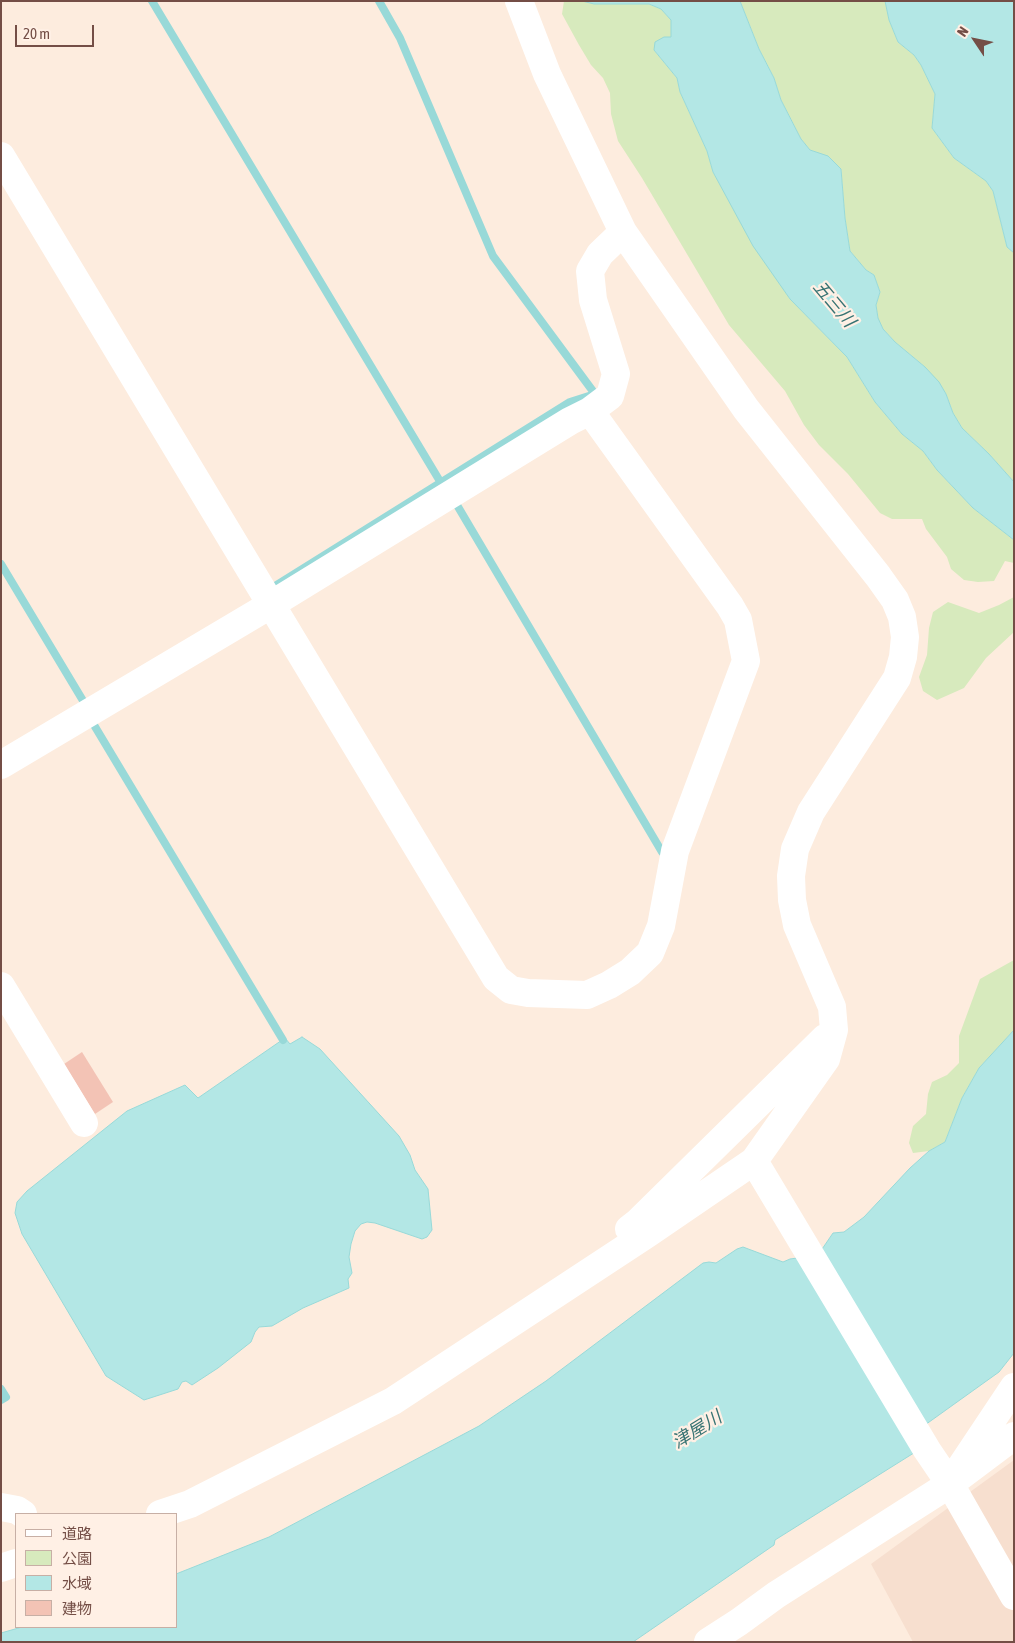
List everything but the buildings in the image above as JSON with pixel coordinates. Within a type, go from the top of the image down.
[{"type":"street","points":[[163,1513],[190,1504],[393,1401],[647,1234],[760,1172],[826,1059],[834,1030],[832,1007],[797,925],[792,900],[791,876],[795,849],[811,812],[897,678],[903,656],[905,637],[902,617],[895,600],[878,576],[746,409],[623,232],[547,74],[519,1]]},
{"type":"street","points":[[1,156],[496,978],[511,990],[528,994],[587,995],[609,985],[630,972],[650,953],[661,926],[675,851],[746,661],[738,620],[730,606],[590,411]]},
{"type":"street","points":[[1,764],[272,604],[570,421],[590,411],[610,396],[616,374],[592,300],[590,271],[600,254],[623,232]]},
{"type":"street","points":[[1,986],[84,1123]]},
{"type":"street","points":[[500,1330],[638,1222],[834,1030]]},
{"type":"street","points":[[760,1172],[927,1450],[950,1484],[1014,1596]]},
{"type":"street","points":[[950,1484],[1014,1387]]},
{"type":"street","points":[[708,1642],[739,1622],[776,1594],[950,1484],[1014,1436]]},
{"type":"street","points":[[1,1507],[17,1510],[22,1513]]},
{"type":"street","points":[[1,1568],[15,1562]]},
{"type":"shaded area","points":[[1014,1460],[1014,1642],[913,1642],[871,1564]]},
{"type":"green space","points":[[564,1],[582,1],[594,4],[649,4],[661,9],[671,20],[671,37],[664,37],[654,50],[677,78],[680,92],[707,151],[713,172],[790,299],[847,357],[875,402],[902,434],[923,451],[937,470],[973,508],[1014,540],[1014,563],[1005,561],[994,581],[978,582],[964,580],[951,569],[947,557],[926,529],[922,519],[892,519],[880,513],[848,474],[819,445],[804,425],[785,391],[729,325],[618,141],[611,114],[610,93],[603,78],[591,65],[562,14]]},
{"type":"green space","points":[[740,1],[885,1],[889,20],[898,42],[914,55],[935,94],[932,128],[954,158],[986,181],[993,191],[1007,247],[1014,253],[1014,482],[962,428],[953,413],[946,394],[925,367],[895,342],[883,329],[878,319],[876,305],[880,292],[874,275],[866,270],[850,251],[841,169],[818,153],[810,150],[801,139],[781,100],[774,78],[759,49]]},
{"type":"green space","points":[[1014,597],[1014,632],[986,658],[964,688],[937,700],[923,691],[919,677],[927,655],[929,628],[933,612],[948,602],[979,613]]},
{"type":"green space","points":[[1014,960],[1014,1030],[979,1068],[962,1098],[945,1142],[929,1151],[913,1153],[909,1143],[913,1126],[926,1114],[928,1094],[932,1082],[947,1075],[959,1063],[959,1036],[980,979]]},
{"type":"water","name":"五三川","points":[[582,1],[740,1],[759,49],[774,78],[781,100],[801,139],[810,150],[828,156],[841,169],[850,251],[866,270],[874,275],[880,292],[876,305],[878,318],[883,329],[939,382],[962,428],[1014,482],[1014,540],[973,508],[937,470],[923,451],[902,434],[875,402],[847,357],[790,299],[753,246],[713,172],[707,151],[680,92],[677,78],[654,50],[655,42],[664,37],[671,37],[671,20],[661,9],[649,4],[594,4]]},
{"type":"water","points":[[885,1],[1014,1],[1014,253],[1007,247],[993,191],[986,181],[954,158],[932,128],[935,94],[914,55],[898,42],[889,20]]},
{"type":"water","name":"津屋川","points":[[1014,1030],[1014,1353],[999,1372],[925,1425],[917,1451],[775,1540],[774,1545],[633,1642],[1,1642],[1,1633],[18,1628],[178,1628],[178,1573],[269,1537],[479,1426],[546,1381],[703,1263],[716,1263],[743,1247],[783,1262],[790,1259],[818,1255],[833,1233],[844,1232],[864,1217],[910,1168],[929,1151],[945,1142],[962,1098],[979,1068]]},
{"type":"water","points":[[302,1037],[320,1049],[399,1136],[410,1155],[415,1170],[428,1189],[432,1230],[427,1237],[422,1239],[375,1223],[367,1222],[361,1224],[355,1231],[351,1244],[349,1257],[352,1273],[348,1279],[349,1288],[303,1308],[272,1326],[259,1327],[251,1342],[218,1368],[192,1385],[186,1381],[182,1382],[178,1389],[144,1400],[106,1376],[22,1234],[15,1213],[17,1202],[27,1191],[127,1111],[185,1085],[198,1098],[285,1038],[290,1044]]},
{"type":"waterway","points":[[152,1],[441,483]]},
{"type":"waterway","points":[[272,588],[570,402],[595,394],[493,256],[400,38],[379,1]]},
{"type":"waterway","points":[[454,500],[662,852]]},
{"type":"waterway","points":[[1,564],[85,704]]},
{"type":"waterway","points":[[91,720],[283,1040]]},
{"type":"waterway","points":[[1,1389],[6,1397],[1,1400]]}]
